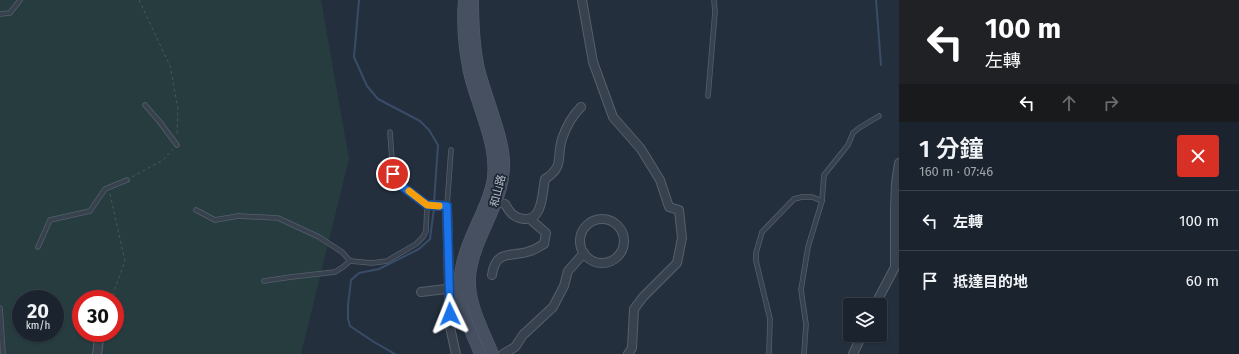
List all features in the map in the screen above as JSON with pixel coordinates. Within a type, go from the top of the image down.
[{"type":"main road","name":"和山路","points":[[464,0],[462,30],[469,72],[490,142],[493,179],[488,199],[464,252],[460,275],[454,288],[480,354]]},
{"type":"main road","name":"和山路","points":[[473,0],[473,30],[479,69],[504,159],[503,178],[497,202],[475,253],[470,276],[473,305],[494,354]]},
{"type":"street","points":[[582,0],[593,62],[613,117],[641,149],[660,180],[669,207],[680,210],[682,238],[677,263],[643,297],[634,309],[632,348],[628,354]]},
{"type":"street","points":[[530,220],[536,215],[540,206],[545,179],[552,175],[558,166],[562,140],[572,116],[581,107]]},
{"type":"street","points":[[879,298],[896,267],[895,209],[896,183],[899,164]]},
{"type":"street","points":[[492,275],[494,264],[501,257],[531,251],[544,244],[546,233],[530,220],[512,216],[505,204],[497,202]]},
{"type":"street","points":[[427,205],[447,206],[454,288],[450,326],[456,354]]},
{"type":"street","points":[[606,218],[621,228],[624,236],[624,244],[621,253],[615,259],[598,263],[590,260],[584,253],[580,245],[580,237],[584,228],[590,222],[606,218]]},
{"type":"street","points":[[503,354],[515,346],[523,335],[553,307],[564,286],[568,271],[584,253]]},
{"type":"street","points":[[421,292],[454,288]]},
{"type":"street","points":[[96,354],[98,342]]},
{"type":"street","points":[[853,354],[859,342]]},
{"type":"lane","points":[[0,14],[10,13],[20,0]]},
{"type":"lane","points":[[708,96],[715,12],[714,0]]},
{"type":"lane","points":[[145,105],[177,145]]},
{"type":"lane","points":[[804,354],[806,324],[801,290],[808,247],[822,201],[824,175],[848,145],[853,134],[859,128],[879,116]]},
{"type":"lane","points":[[196,210],[215,220],[238,216],[278,218],[319,237],[342,252],[350,261],[372,263],[387,261],[416,244],[423,237],[426,231],[427,205],[403,187],[393,174],[390,132]]},
{"type":"lane","points":[[447,206],[451,150]]},
{"type":"lane","points":[[38,247],[50,220],[90,211],[105,188],[127,180]]},
{"type":"lane","points":[[769,354],[770,319],[756,261],[756,253],[762,232],[794,199],[812,197],[822,201]]},
{"type":"lane","points":[[264,282],[335,272],[344,267],[350,261]]},
{"type":"lane","points":[[0,308],[3,354]]},
{"type":"path","points":[[127,180],[164,160],[177,145],[178,110],[170,66],[139,0]]},
{"type":"path","points":[[110,193],[125,262],[114,290]]},
{"type":"green space","points":[[0,0],[321,0],[349,159],[301,354],[0,354]]},
{"type":"waterway","points":[[359,0],[354,57],[367,86],[378,99],[420,121],[429,130],[438,145],[434,203]]},
{"type":"waterway","points":[[876,0],[881,65]]},
{"type":"waterway","points":[[395,354],[350,326],[348,319],[348,305],[351,280],[359,273],[379,269],[419,249],[430,239],[434,208]]},
{"type":"slow traffic","points":[[409,191],[427,205],[439,206]]},
{"type":"route","points":[[393,174],[403,187],[427,205],[447,206],[450,314]]}]
